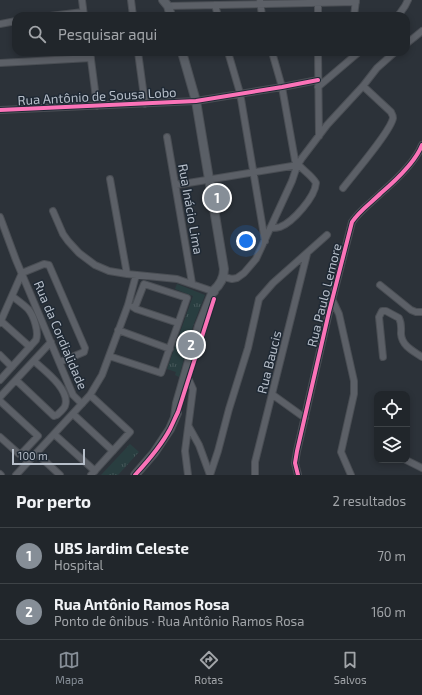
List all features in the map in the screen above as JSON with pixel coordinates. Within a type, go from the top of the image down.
[{"type":"main road","points":[[135,475],[157,449],[170,429],[175,417],[177,403],[187,379],[216,290],[224,278],[224,263],[196,101],[183,56]]},
{"type":"street","points":[[82,0],[84,12]]},
{"type":"street","points":[[131,0],[132,12]]},
{"type":"street","points":[[400,12],[408,0]]},
{"type":"street","points":[[318,1],[318,12]]},
{"type":"street","points":[[166,3],[215,5],[260,2],[356,1],[355,12]]},
{"type":"street","points":[[260,2],[261,12]]},
{"type":"street","points":[[215,5],[217,12]]},
{"type":"street","points":[[0,24],[12,22]]},
{"type":"street","points":[[410,41],[422,32]]},
{"type":"street","points":[[0,63],[79,56]]},
{"type":"street","points":[[90,56],[96,106]]},
{"type":"street","points":[[139,56],[145,104]]},
{"type":"street","points":[[229,56],[240,93],[265,241]]},
{"type":"street","points":[[271,228],[282,227],[303,208],[311,198],[316,186],[314,179],[298,165],[294,156],[282,88],[273,56]]},
{"type":"street","points":[[318,56],[319,136]]},
{"type":"street","points":[[349,60],[350,56]]},
{"type":"street","points":[[318,87],[354,56]]},
{"type":"street","points":[[224,278],[234,279],[244,273],[256,259],[298,165],[319,136],[364,86],[377,68],[390,56]]},
{"type":"street","name":"Rua Antônio de Sousa Lobo","points":[[0,110],[196,101],[240,93],[282,88],[318,80]]},
{"type":"street","points":[[342,188],[384,134],[393,117],[391,112],[364,86]]},
{"type":"street","name":"Rua Inácio Lima","points":[[167,138],[192,284]]},
{"type":"street","name":"Rua Paulo Lemore","points":[[298,475],[295,463],[297,451],[332,299],[352,222],[357,214],[391,184],[420,154],[422,145]]},
{"type":"street","points":[[176,185],[298,165]]},
{"type":"street","points":[[110,180],[126,274]]},
{"type":"street","points":[[53,211],[63,234],[68,241],[88,261],[102,268],[136,276],[177,278],[192,284],[216,290]]},
{"type":"street","name":"Rua da Cordialidade","points":[[0,217],[73,395],[82,404]]},
{"type":"street","points":[[210,475],[248,348],[259,299],[272,284],[327,235]]},
{"type":"street","name":"Rua Baucis","points":[[255,475],[256,462],[307,254]]},
{"type":"street","points":[[30,347],[0,322],[22,273],[44,264],[50,265],[85,348],[84,352],[60,362]]},
{"type":"street","points":[[19,474],[36,453],[90,395],[99,382],[128,305],[136,276]]},
{"type":"street","points":[[109,356],[161,373],[187,298],[144,284],[135,307]]},
{"type":"street","points":[[380,285],[411,310],[422,312]]},
{"type":"street","points":[[0,380],[37,338],[32,316],[26,307],[12,296]]},
{"type":"street","points":[[332,299],[341,322],[354,381],[354,394],[341,452],[351,475]]},
{"type":"street","points":[[128,305],[178,324]]},
{"type":"street","points":[[383,357],[379,316],[382,311],[386,311],[399,318],[402,326],[402,339],[404,343],[422,357]]},
{"type":"street","points":[[118,330],[170,349]]},
{"type":"street","points":[[0,397],[51,342]]},
{"type":"street","points":[[0,355],[12,367]]},
{"type":"street","points":[[16,380],[54,416],[57,416],[65,405],[63,390],[59,384],[34,361]]},
{"type":"street","points":[[187,379],[193,389],[185,451],[188,475]]},
{"type":"street","points":[[54,434],[93,473],[130,431],[90,395]]},
{"type":"street","points":[[273,395],[305,418]]},
{"type":"street","points":[[0,401],[38,436],[20,454],[0,438]]},
{"type":"street","points":[[73,414],[113,451]]},
{"type":"street","points":[[189,427],[199,445],[210,475]]},
{"type":"street","points":[[36,453],[60,475]]},
{"type":"street","points":[[410,462],[422,468]]},
{"type":"green space","points":[[177,284],[205,295],[193,326],[179,377],[175,375],[176,372],[167,369],[193,296],[175,289]]},
{"type":"green space","points":[[130,444],[139,452],[118,475],[101,475]]},
{"type":"cycle path","points":[[0,110],[196,101],[318,80]]},
{"type":"cycle path","points":[[298,475],[295,463],[297,451],[329,312],[352,222],[362,210],[404,171],[415,158],[422,145]]},
{"type":"cycle path","points":[[135,475],[163,441],[178,412],[214,299]]},
{"type":"place","name":"UBS Jardim Celeste","points":[[217,198]]},
{"type":"place","name":"Rua Antônio Ramos Rosa","points":[[191,345]]}]
